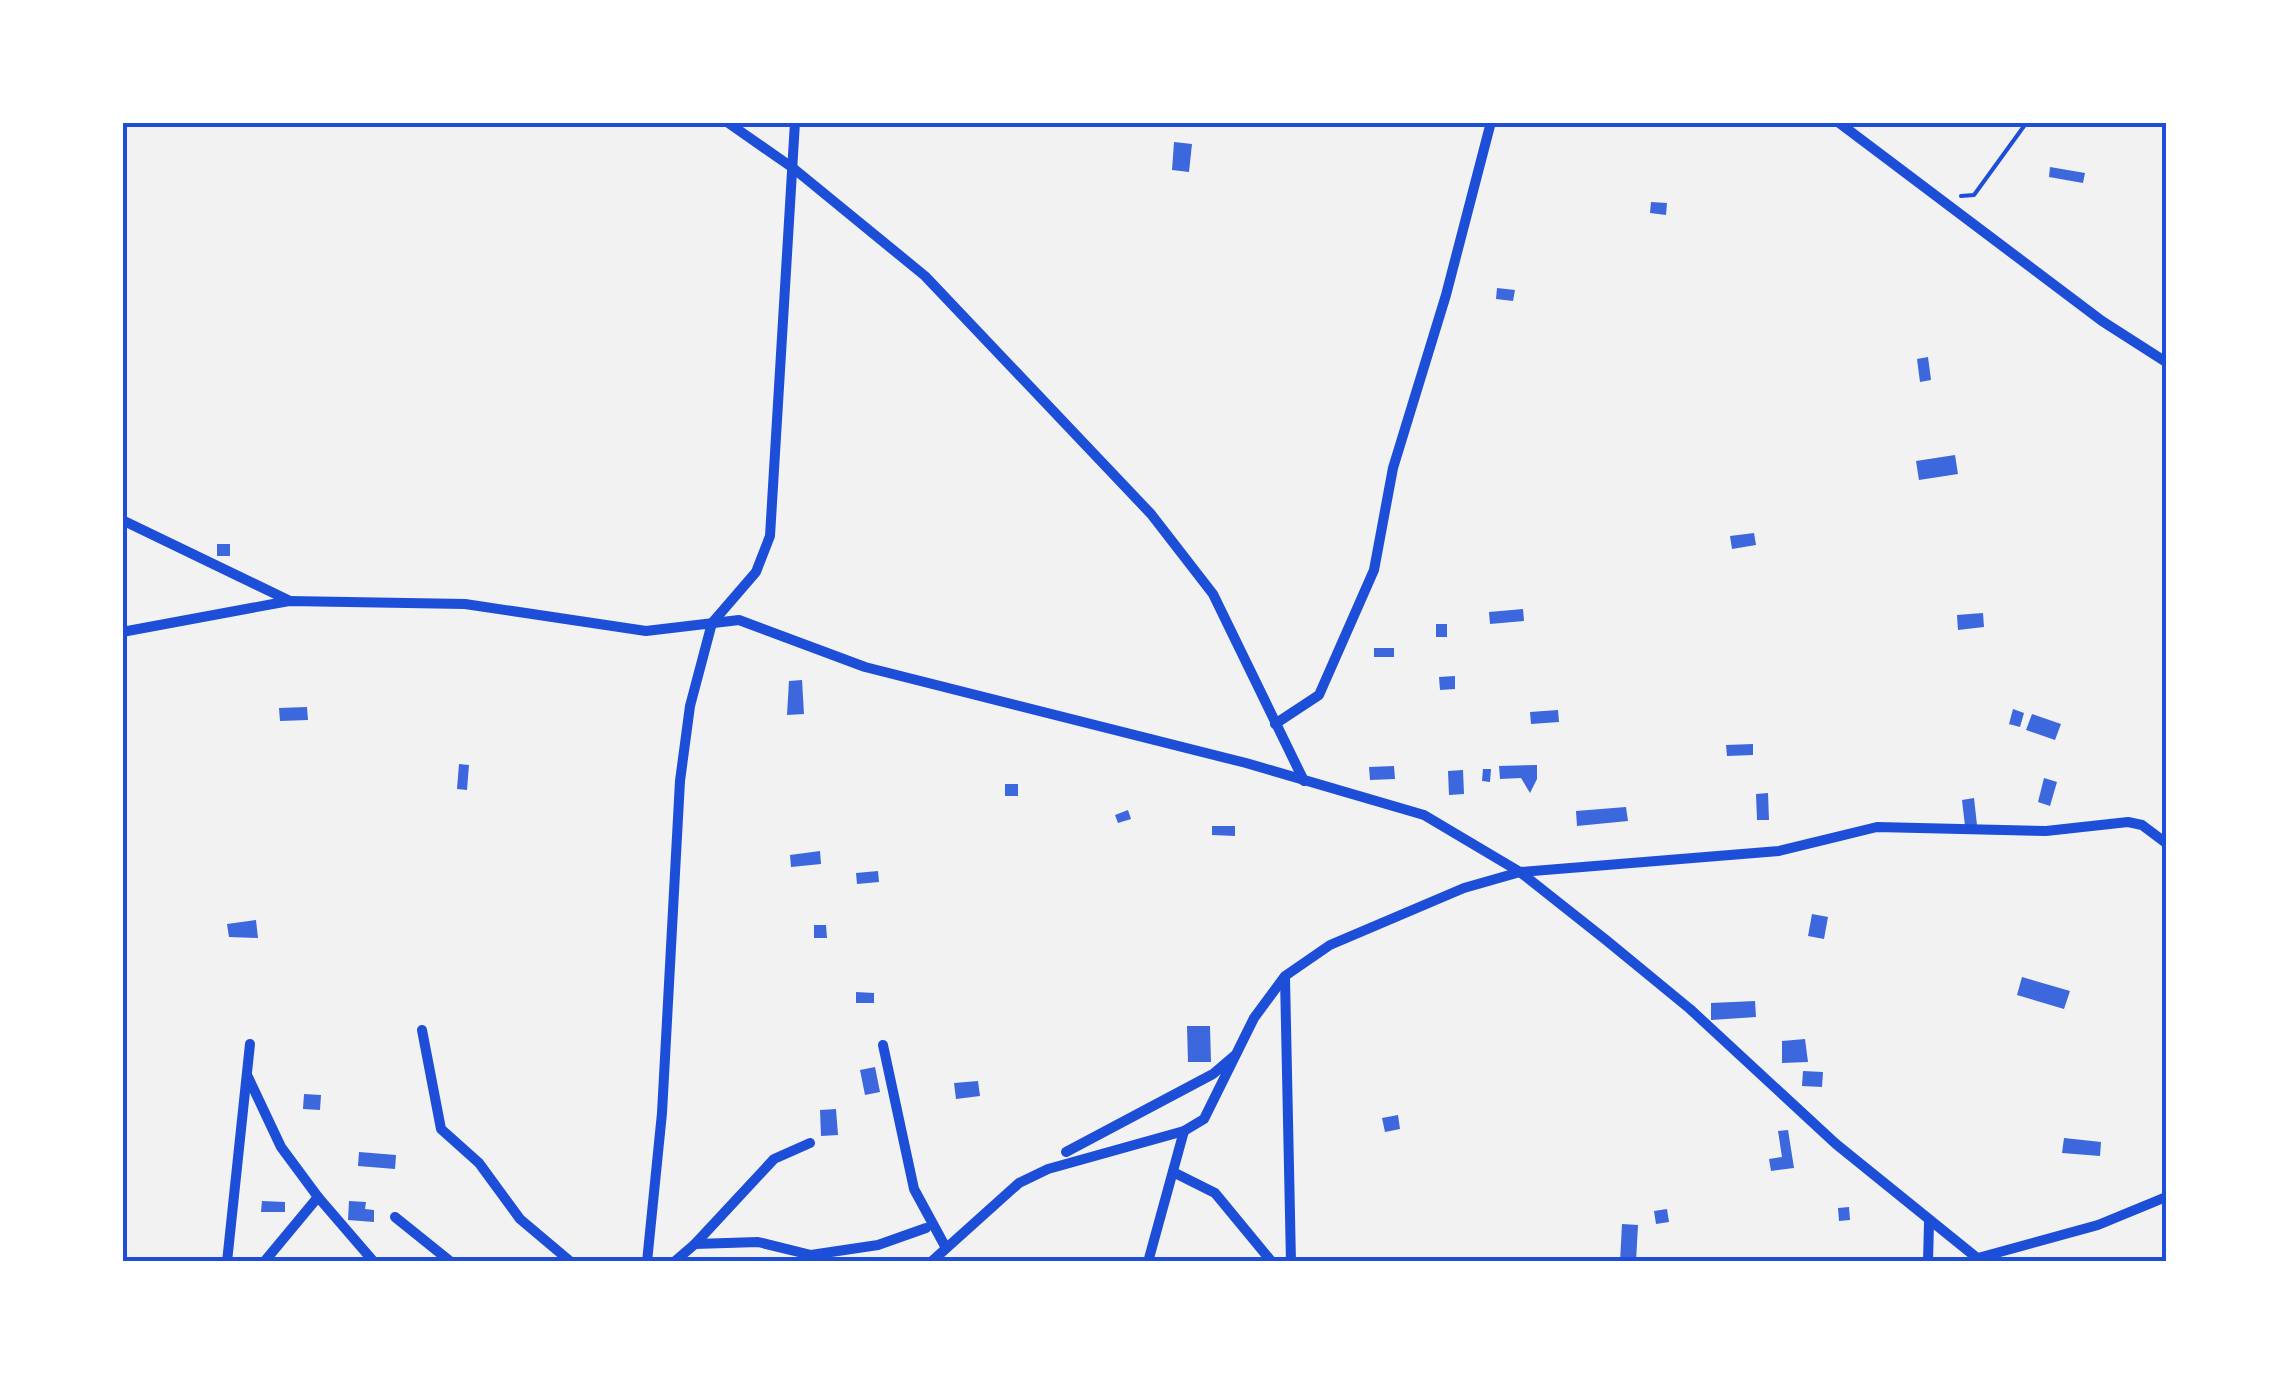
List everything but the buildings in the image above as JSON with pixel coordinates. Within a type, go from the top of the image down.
[{"type":"street","points":[[727,122],[793,168],[924,276],[1151,514],[1213,594],[1304,782]]},
{"type":"street","points":[[647,1262],[662,1113],[680,781],[690,706],[712,623],[756,572],[770,536],[795,122]]},
{"type":"street","points":[[1275,724],[1319,695],[1374,570],[1393,468],[1446,295],[1491,122]]},
{"type":"street","points":[[1838,122],[2102,320],[2166,362]]},
{"type":"street","points":[[122,520],[289,601]]},
{"type":"street","points":[[122,632],[289,601],[465,604],[618,630],[752,622],[865,666],[1246,763],[1424,814],[1520,872],[1690,1009],[1929,1223],[1980,1260],[2098,1224],[2166,1197]]},
{"type":"street","points":[[931,1262],[1018,1183],[1048,1170],[1184,1131],[1204,1119],[1254,1018],[1285,976],[1330,945],[1464,888],[1520,872],[1740,856],[1876,827],[2046,831],[2128,822],[2142,824],[2166,843]]},
{"type":"street","points":[[1285,976],[1291,1262]]},
{"type":"street","points":[[422,1030],[441,1129],[479,1163],[520,1219],[571,1262]]},
{"type":"street","points":[[228,1262],[250,1044]]},
{"type":"street","points":[[883,1045],[914,1189],[946,1248]]},
{"type":"street","points":[[1066,1152],[1213,1074],[1239,1051]]},
{"type":"street","points":[[247,1074],[281,1147],[374,1262]]},
{"type":"street","points":[[1148,1262],[1184,1131]]},
{"type":"street","points":[[674,1262],[774,1158],[810,1143]]},
{"type":"street","points":[[1173,1172],[1215,1193],[1272,1262]]},
{"type":"street","points":[[264,1262],[318,1197]]},
{"type":"street","points":[[395,1217],[451,1262]]},
{"type":"street","points":[[1928,1262],[1929,1223]]},
{"type":"street","points":[[695,1244],[758,1242],[811,1255],[878,1245],[926,1228]]},
{"type":"path","points":[[1937,198],[1974,195],[2027,122]]}]
